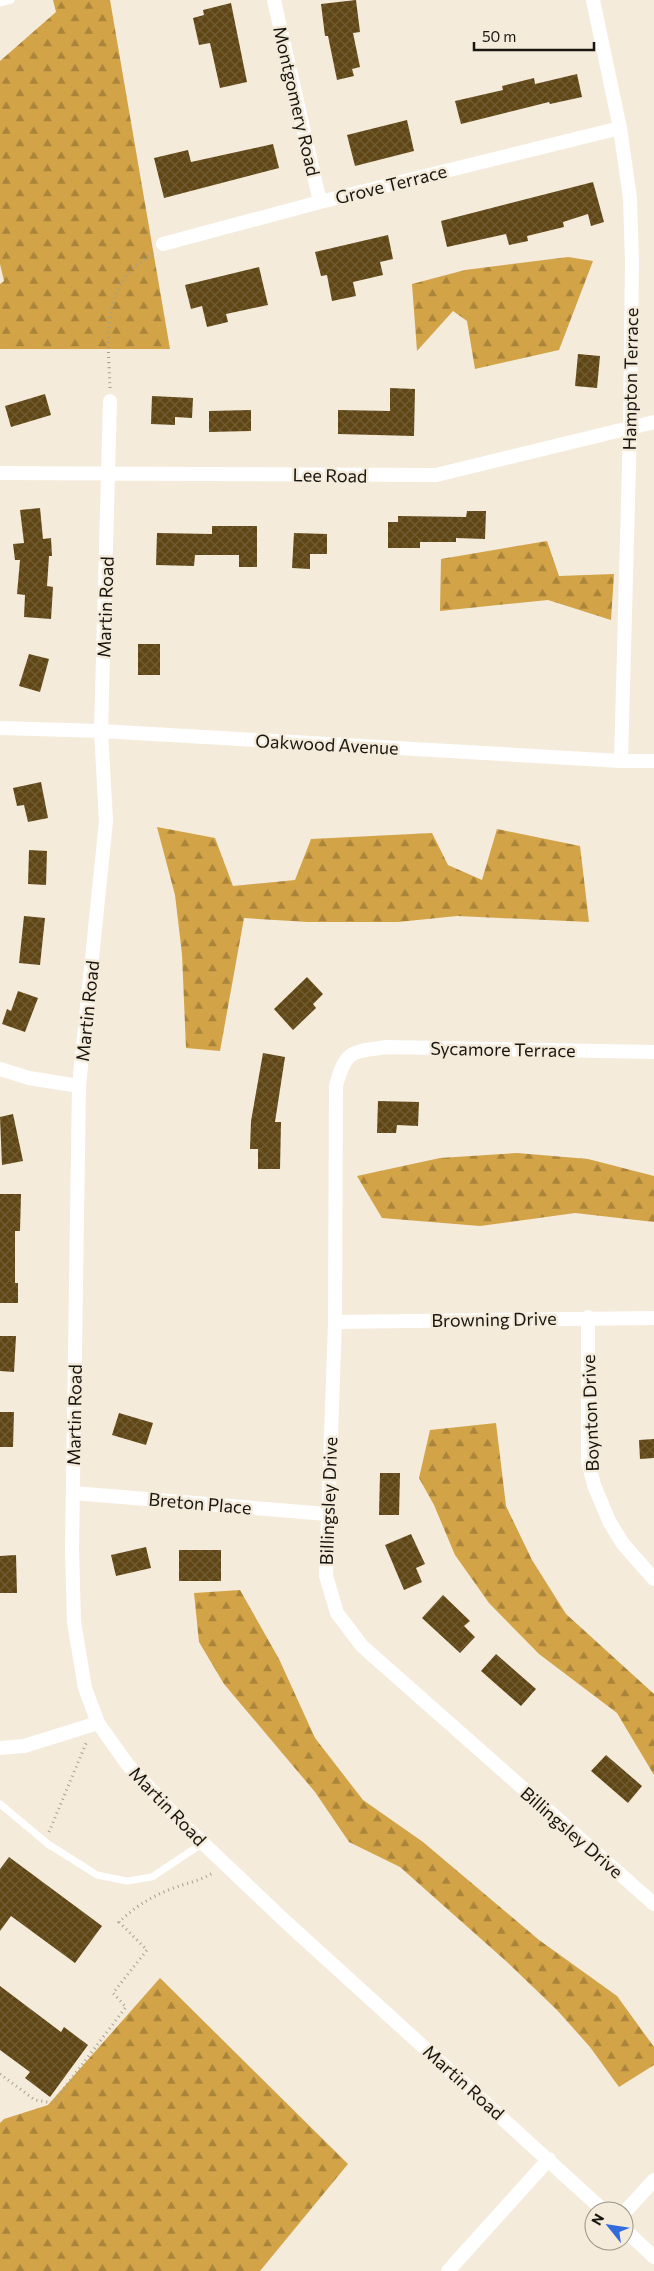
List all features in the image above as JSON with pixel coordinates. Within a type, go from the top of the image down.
[{"type":"street","name":"Montgomery Road","points":[[274,0],[320,202]]},
{"type":"street","name":"Hampton Terrace","points":[[593,0],[620,128],[630,198],[630,428],[621,761]]},
{"type":"street","name":"Grove Terrace","points":[[163,244],[320,202],[620,128]]},
{"type":"street","name":"Martin Road","points":[[110,401],[110,472],[102,731],[106,821],[79,1086],[73,1493],[74,1622],[85,1688],[98,1723],[128,1766],[203,1844],[593,2201]]},
{"type":"street","name":"Lee Road","points":[[0,473],[110,472],[436,476],[654,422]]},
{"type":"street","name":"Oakwood Avenue","points":[[0,728],[102,731],[621,761],[654,761]]},
{"type":"street","name":"Sycamore Terrace","points":[[353,1052],[387,1047],[654,1052]]},
{"type":"street","name":"Billingsley Drive","points":[[353,1052],[345,1060],[336,1086],[335,1322],[326,1576],[338,1613],[362,1646],[654,1904]]},
{"type":"street","points":[[0,1069],[29,1078],[79,1086]]},
{"type":"street","name":"Browning Drive","points":[[335,1322],[588,1317],[654,1318]]},
{"type":"street","name":"Boynton Drive","points":[[588,1317],[588,1461],[594,1485],[609,1521],[623,1544],[654,1580]]},
{"type":"street","name":"Breton Place","points":[[73,1493],[327,1514]]},
{"type":"street","points":[[0,1748],[24,1746],[98,1723]]},
{"type":"street","points":[[448,2271],[549,2159]]},
{"type":"street","points":[[634,2202],[654,2180]]},
{"type":"street","points":[[634,2238],[654,2257]]},
{"type":"lane","points":[[0,2],[12,0]]},
{"type":"lane","points":[[0,1805],[45,1841],[97,1875],[127,1881],[152,1877],[203,1844]]},
{"type":"path","points":[[110,401],[111,311],[116,293],[124,280],[163,244]]},
{"type":"path","points":[[45,1841],[82,1749],[98,1723]]},
{"type":"path","points":[[0,2074],[35,2100],[53,2103],[126,2007],[113,1993],[147,1950],[119,1922],[137,1905],[171,1889],[203,1880],[224,1863]]},
{"type":"green space","points":[[53,0],[110,0],[170,349],[0,349],[0,284],[4,281],[0,264],[0,61],[56,12]]},
{"type":"green space","points":[[568,257],[593,261],[559,350],[475,369],[467,321],[453,311],[417,351],[412,284],[465,270]]},
{"type":"green space","points":[[547,541],[559,576],[614,574],[611,620],[548,600],[440,611],[441,559]]},
{"type":"green space","points":[[157,827],[215,838],[233,886],[295,880],[311,839],[432,833],[448,865],[482,880],[497,829],[580,846],[589,922],[457,916],[398,922],[308,922],[244,918],[220,1051],[186,1048],[182,954],[175,895]]},
{"type":"green space","points":[[517,1153],[588,1159],[654,1176],[654,1222],[575,1213],[480,1226],[382,1218],[357,1176],[440,1158]]},
{"type":"green space","points":[[496,1423],[506,1506],[532,1560],[566,1614],[654,1694],[654,1775],[617,1713],[539,1654],[489,1603],[455,1555],[434,1505],[419,1478],[430,1430]]},
{"type":"green space","points":[[240,1590],[279,1659],[315,1738],[363,1800],[423,1842],[539,1940],[617,1996],[654,2047],[654,2065],[619,2087],[590,2047],[557,2010],[507,1962],[400,1867],[349,1842],[315,1792],[224,1684],[199,1642],[194,1593]]},
{"type":"green space","points":[[160,1978],[348,2164],[260,2271],[0,2271],[0,2123],[4,2119],[48,2105]]},
{"type":"building","points":[[356,0],[360,32],[353,33],[360,67],[352,69],[354,76],[337,80],[328,36],[325,36],[321,4]]},
{"type":"building","points":[[231,3],[247,82],[220,88],[210,43],[199,45],[193,18],[204,15],[203,10]]},
{"type":"building","points":[[577,74],[582,97],[550,104],[549,102],[461,124],[455,101],[503,90],[502,86],[534,78],[535,84]]},
{"type":"building","points":[[407,120],[414,151],[355,166],[347,135]]},
{"type":"building","points":[[273,144],[279,168],[164,198],[154,158],[188,150],[191,162]]},
{"type":"building","points":[[593,182],[604,222],[591,226],[588,214],[563,222],[564,227],[527,236],[528,241],[509,245],[506,234],[447,247],[441,221]]},
{"type":"building","points":[[388,235],[393,259],[380,262],[383,275],[353,282],[356,296],[332,301],[327,275],[321,276],[315,252]]},
{"type":"building","points":[[259,267],[268,305],[226,314],[228,322],[207,327],[202,306],[191,309],[185,285]]},
{"type":"building","points":[[578,354],[600,356],[597,388],[575,386]]},
{"type":"building","points":[[390,388],[415,389],[414,436],[338,434],[338,410],[390,411]]},
{"type":"building","points":[[45,394],[51,415],[11,427],[5,406]]},
{"type":"building","points":[[152,396],[193,398],[192,418],[175,417],[175,425],[151,424]]},
{"type":"building","points":[[251,410],[251,431],[209,432],[209,411]]},
{"type":"building","points":[[40,508],[43,539],[51,538],[52,556],[49,556],[47,586],[53,587],[51,619],[24,617],[25,595],[17,594],[20,560],[15,560],[13,544],[24,543],[20,510]]},
{"type":"building","points":[[467,511],[486,511],[485,539],[456,538],[456,542],[420,542],[420,548],[388,548],[388,522],[398,522],[398,516],[466,517]]},
{"type":"building","points":[[212,526],[257,526],[257,567],[239,567],[239,555],[195,555],[194,566],[156,565],[157,533],[212,534]]},
{"type":"building","points":[[294,533],[327,534],[327,554],[310,554],[310,569],[292,568]]},
{"type":"building","points":[[138,644],[160,644],[160,675],[138,675]]},
{"type":"building","points":[[29,654],[49,659],[40,692],[19,686]]},
{"type":"building","points":[[41,782],[48,818],[28,822],[24,805],[17,806],[13,788]]},
{"type":"building","points":[[29,850],[47,851],[46,885],[28,884]]},
{"type":"building","points":[[24,916],[45,918],[40,965],[19,963]]},
{"type":"building","points":[[307,977],[323,994],[313,1004],[316,1008],[293,1030],[274,1009]]},
{"type":"building","points":[[18,991],[38,998],[25,1032],[2,1024],[7,1009],[11,1011]]},
{"type":"building","points":[[263,1053],[285,1057],[275,1122],[281,1122],[280,1169],[258,1169],[258,1149],[250,1149],[251,1121]]},
{"type":"building","points":[[378,1101],[419,1102],[418,1126],[397,1125],[396,1133],[377,1133]]},
{"type":"building","points":[[13,1114],[23,1161],[2,1165],[0,1117]]},
{"type":"building","points":[[0,1194],[21,1194],[20,1231],[15,1231],[15,1283],[18,1283],[18,1303],[0,1303]]},
{"type":"building","points":[[0,1336],[16,1336],[14,1372],[0,1371]]},
{"type":"building","points":[[0,1412],[14,1412],[13,1447],[0,1447]]},
{"type":"building","points":[[119,1413],[153,1423],[146,1445],[112,1435]]},
{"type":"building","points":[[654,1439],[654,1458],[640,1459],[639,1440]]},
{"type":"building","points":[[380,1473],[400,1473],[399,1515],[379,1515]]},
{"type":"building","points":[[411,1534],[425,1564],[416,1568],[422,1582],[404,1590],[385,1545]]},
{"type":"building","points":[[146,1547],[151,1568],[116,1576],[111,1555]]},
{"type":"building","points":[[179,1550],[221,1550],[221,1581],[179,1581]]},
{"type":"building","points":[[16,1555],[17,1593],[0,1593],[0,1556]]},
{"type":"building","points":[[443,1595],[470,1621],[464,1626],[475,1637],[460,1653],[422,1618]]},
{"type":"building","points":[[496,1654],[536,1689],[521,1706],[481,1671]]},
{"type":"building","points":[[606,1755],[642,1786],[628,1803],[591,1771]]},
{"type":"building","points":[[9,1857],[102,1926],[75,1963],[11,1916],[0,1931],[0,1869]]},
{"type":"building","points":[[0,1986],[61,2032],[64,2027],[88,2045],[50,2097],[25,2078],[30,2072],[0,2050]]}]
